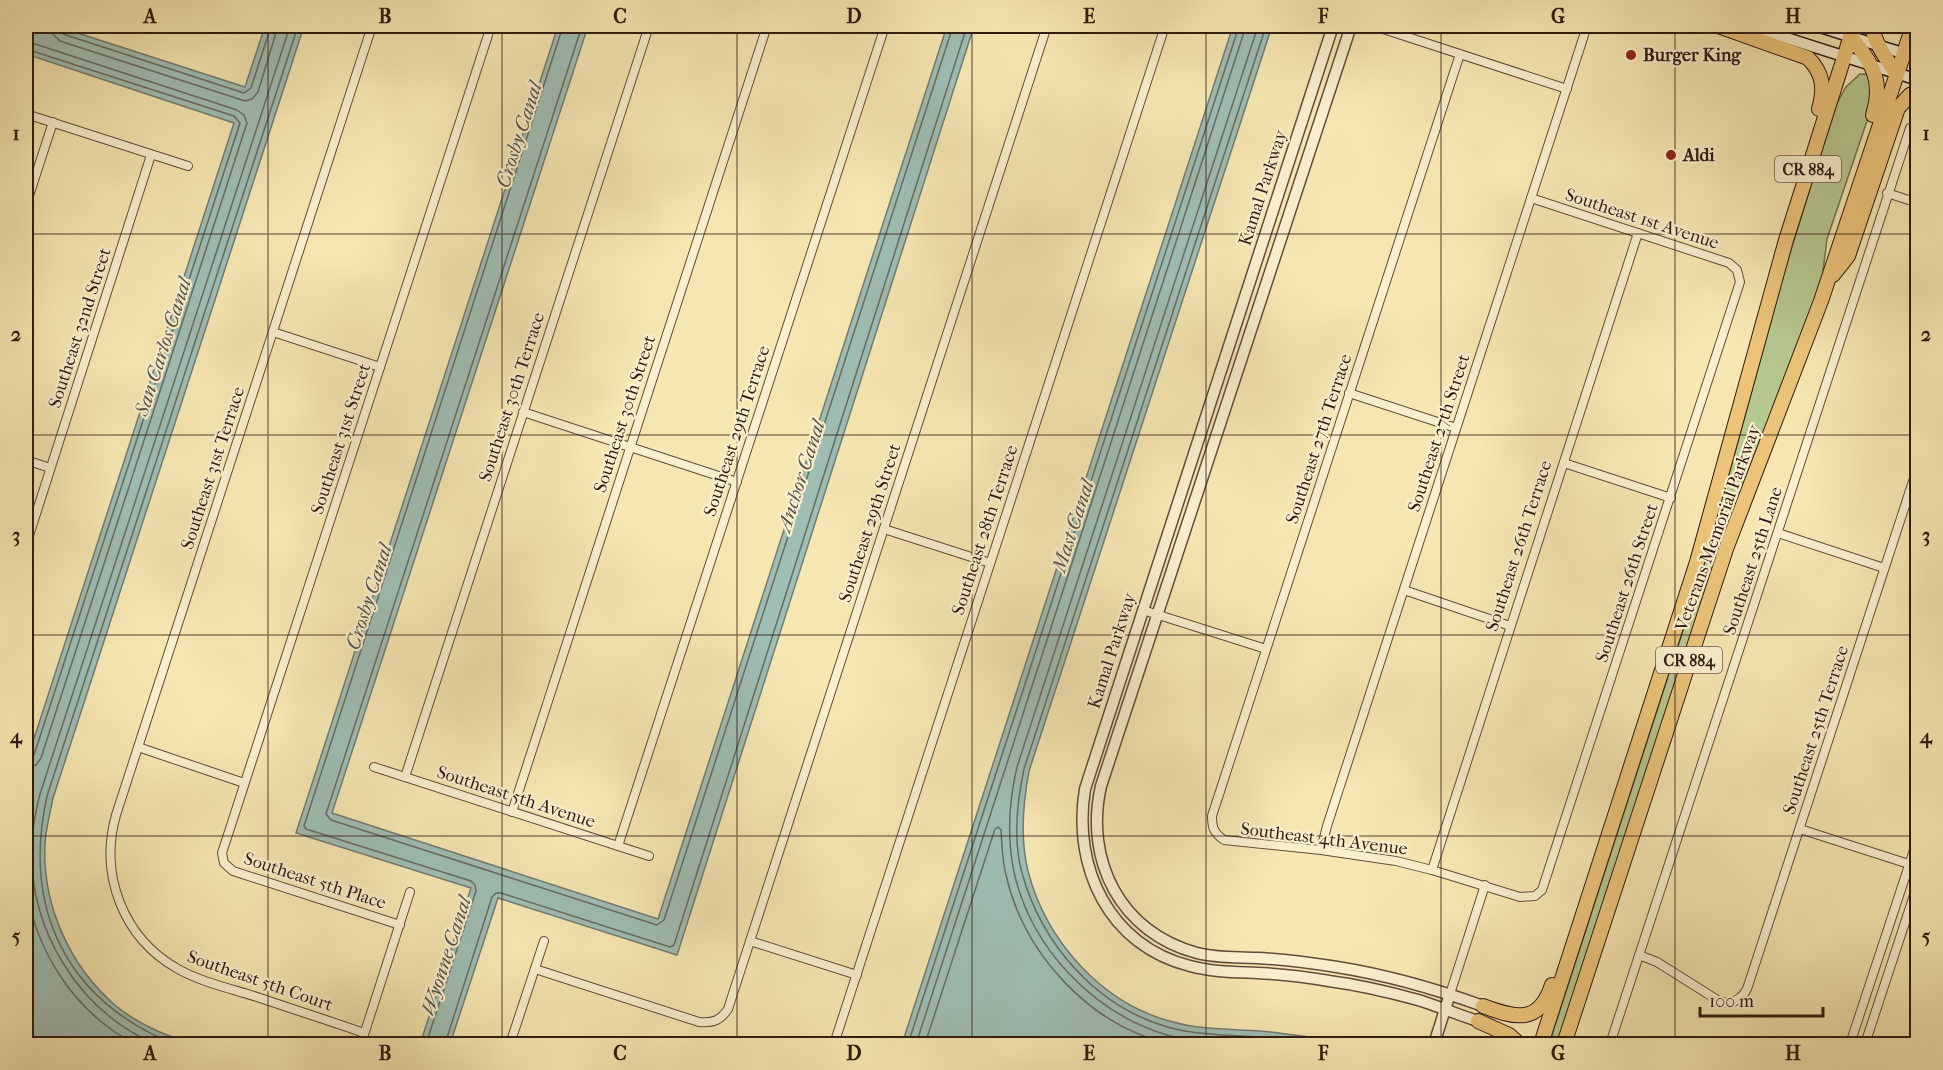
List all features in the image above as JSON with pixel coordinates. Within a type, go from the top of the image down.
[{"type":"highway","points":[[1718,26],[1804,55],[1815,65],[1822,78],[1822,98],[1785,214],[1774,281]]},
{"type":"highway","points":[[1872,26],[1878,45],[1896,73]]},
{"type":"highway","name":"Veterans Memorial Parkway","points":[[1564,1044],[1726,549],[1828,281],[1913,26]]},
{"type":"highway","points":[[1828,281],[1831,242],[1878,97],[1878,80],[1852,31]]},
{"type":"highway","name":"Veterans Memorial Parkway","points":[[1541,1044],[1697,562],[1774,281],[1852,31]]},
{"type":"highway","points":[[1828,281],[1848,256],[1898,108],[1917,91]]},
{"type":"highway","points":[[1483,1006],[1510,1015],[1531,1014],[1540,1008],[1549,994],[1591,863],[1608,838]]},
{"type":"highway","points":[[1478,1021],[1503,1032],[1519,1044]]},
{"type":"street","name":"Southeast 31st Terrace","points":[[128,921],[114,889],[110,852],[113,825],[372,26]]},
{"type":"street","name":"Southeast 31st Street","points":[[224,863],[222,849],[491,26]]},
{"type":"street","name":"Southeast 30th Terrace","points":[[405,777],[648,26]]},
{"type":"street","name":"Southeast 30th Street","points":[[512,812],[767,26]]},
{"type":"street","name":"Southeast 29th Terrace","points":[[618,846],[885,26]]},
{"type":"street","name":"Southeast 29th Street","points":[[535,969],[699,1022],[713,1023],[722,1018],[728,1009],[1047,26]]},
{"type":"street","name":"Southeast 28th Terrace","points":[[834,1044],[1165,26]]},
{"type":"street","name":"Kamal Parkway","points":[[1333,26],[1088,779],[1082,810],[1081,831],[1086,859],[1095,886],[1109,910],[1127,930],[1160,955],[1188,966],[1216,971],[1297,976],[1351,984],[1420,1001],[1478,1021]]},
{"type":"street","name":"Kamal Parkway","points":[[1351,26],[1101,786],[1097,810],[1098,848],[1107,876],[1120,900],[1150,931],[1175,945],[1212,956],[1269,959],[1339,967],[1379,975],[1483,1006]]},
{"type":"street","points":[[1374,26],[1567,89]]},
{"type":"street","name":"Southeast 27th Street","points":[[1321,850],[1587,26]]},
{"type":"street","points":[[1749,26],[1917,80]]},
{"type":"street","points":[[1817,26],[1852,31],[1878,45],[1917,58]]},
{"type":"street","name":"Southeast 27th Terrace","points":[[1215,833],[1212,816],[1460,54]]},
{"type":"street","points":[[26,114],[188,166]]},
{"type":"street","points":[[26,205],[53,123]]},
{"type":"street","name":"Southeast 25th Lane","points":[[1611,1042],[1910,128]]},
{"type":"street","name":"Southeast 32nd Street","points":[[26,545],[151,155]]},
{"type":"street","points":[[1887,193],[1917,203]]},
{"type":"street","name":"Southeast 1st Avenue","points":[[1531,198],[1730,263],[1740,274]]},
{"type":"street","name":"Southeast 26th Terrace","points":[[1432,870],[1638,233]]},
{"type":"street","name":"Southeast 26th Street","points":[[1535,896],[1542,890],[1546,881],[1739,287],[1740,274]]},
{"type":"street","points":[[273,332],[380,368]]},
{"type":"street","points":[[1349,393],[1456,428]]},
{"type":"street","points":[[523,412],[737,482]]},
{"type":"street","points":[[26,460],[50,468]]},
{"type":"street","points":[[1564,463],[1671,498]]},
{"type":"street","name":"Southeast 25th Terrace","points":[[1639,955],[1657,962],[1719,1001],[1728,1003],[1737,1000],[1747,989],[1917,466]]},
{"type":"street","points":[[884,529],[990,563]]},
{"type":"street","points":[[1778,533],[1884,568]]},
{"type":"street","points":[[1404,590],[1510,626]]},
{"type":"street","points":[[1143,610],[1266,649]]},
{"type":"street","points":[[138,747],[244,783]]},
{"type":"street","name":"Southeast 5th Avenue","points":[[374,767],[649,856]]},
{"type":"street","points":[[1800,829],[1913,866]]},
{"type":"street","name":"Southeast 4th Avenue","points":[[1215,833],[1233,843],[1358,854],[1432,870],[1520,897],[1535,896]]},
{"type":"street","points":[[1850,1044],[1913,866],[1917,838]]},
{"type":"street","name":"Southeast 5th Place","points":[[224,863],[237,873],[400,925]]},
{"type":"street","points":[[1865,1044],[1917,883]]},
{"type":"street","points":[[1434,1044],[1485,885]]},
{"type":"street","points":[[361,1044],[410,892]]},
{"type":"street","name":"Southeast 5th Court","points":[[128,921],[155,953],[188,974],[364,1033]]},
{"type":"street","points":[[510,1044],[544,941]]},
{"type":"street","points":[[750,941],[857,975]]},
{"type":"green space","points":[[1860,74],[1867,74],[1871,78],[1870,112],[1827,239],[1822,279],[1558,1044],[1549,1044],[1703,569],[1786,266],[1836,105],[1846,87]]},
{"type":"water","name":"San Carlos Canal","points":[[26,26],[56,26],[245,87],[265,26],[304,26],[53,798],[45,843],[48,889],[54,911],[72,953],[85,972],[116,1006],[134,1018],[153,1029],[193,1044],[50,1044],[26,1037],[26,763],[234,123],[26,54]]},
{"type":"water","points":[[558,26],[588,26],[332,813],[658,919],[947,26],[974,26],[677,955],[498,898],[450,1044],[420,1044],[471,888],[296,833]]},
{"type":"water","name":"Mast Canal","points":[[1233,26],[1272,26],[1029,771],[1024,808],[1024,846],[1028,871],[1036,897],[1048,922],[1063,945],[1081,966],[1123,1001],[1147,1013],[1184,1025],[1272,1032],[1355,1044],[902,1044]]},
{"type":"place","name":"Burger King","points":[[1631,55]]},
{"type":"place","name":"Aldi","points":[[1671,155]]},
{"type":"water label","name":"Crosby Canal","points":[[519,135]]},
{"type":"water label","name":"Anchor Canal","points":[[801,476]]},
{"type":"water label","name":"Crosby Canal","points":[[369,597]]},
{"type":"water label","name":"Wyonne Canal","points":[[446,956]]}]
